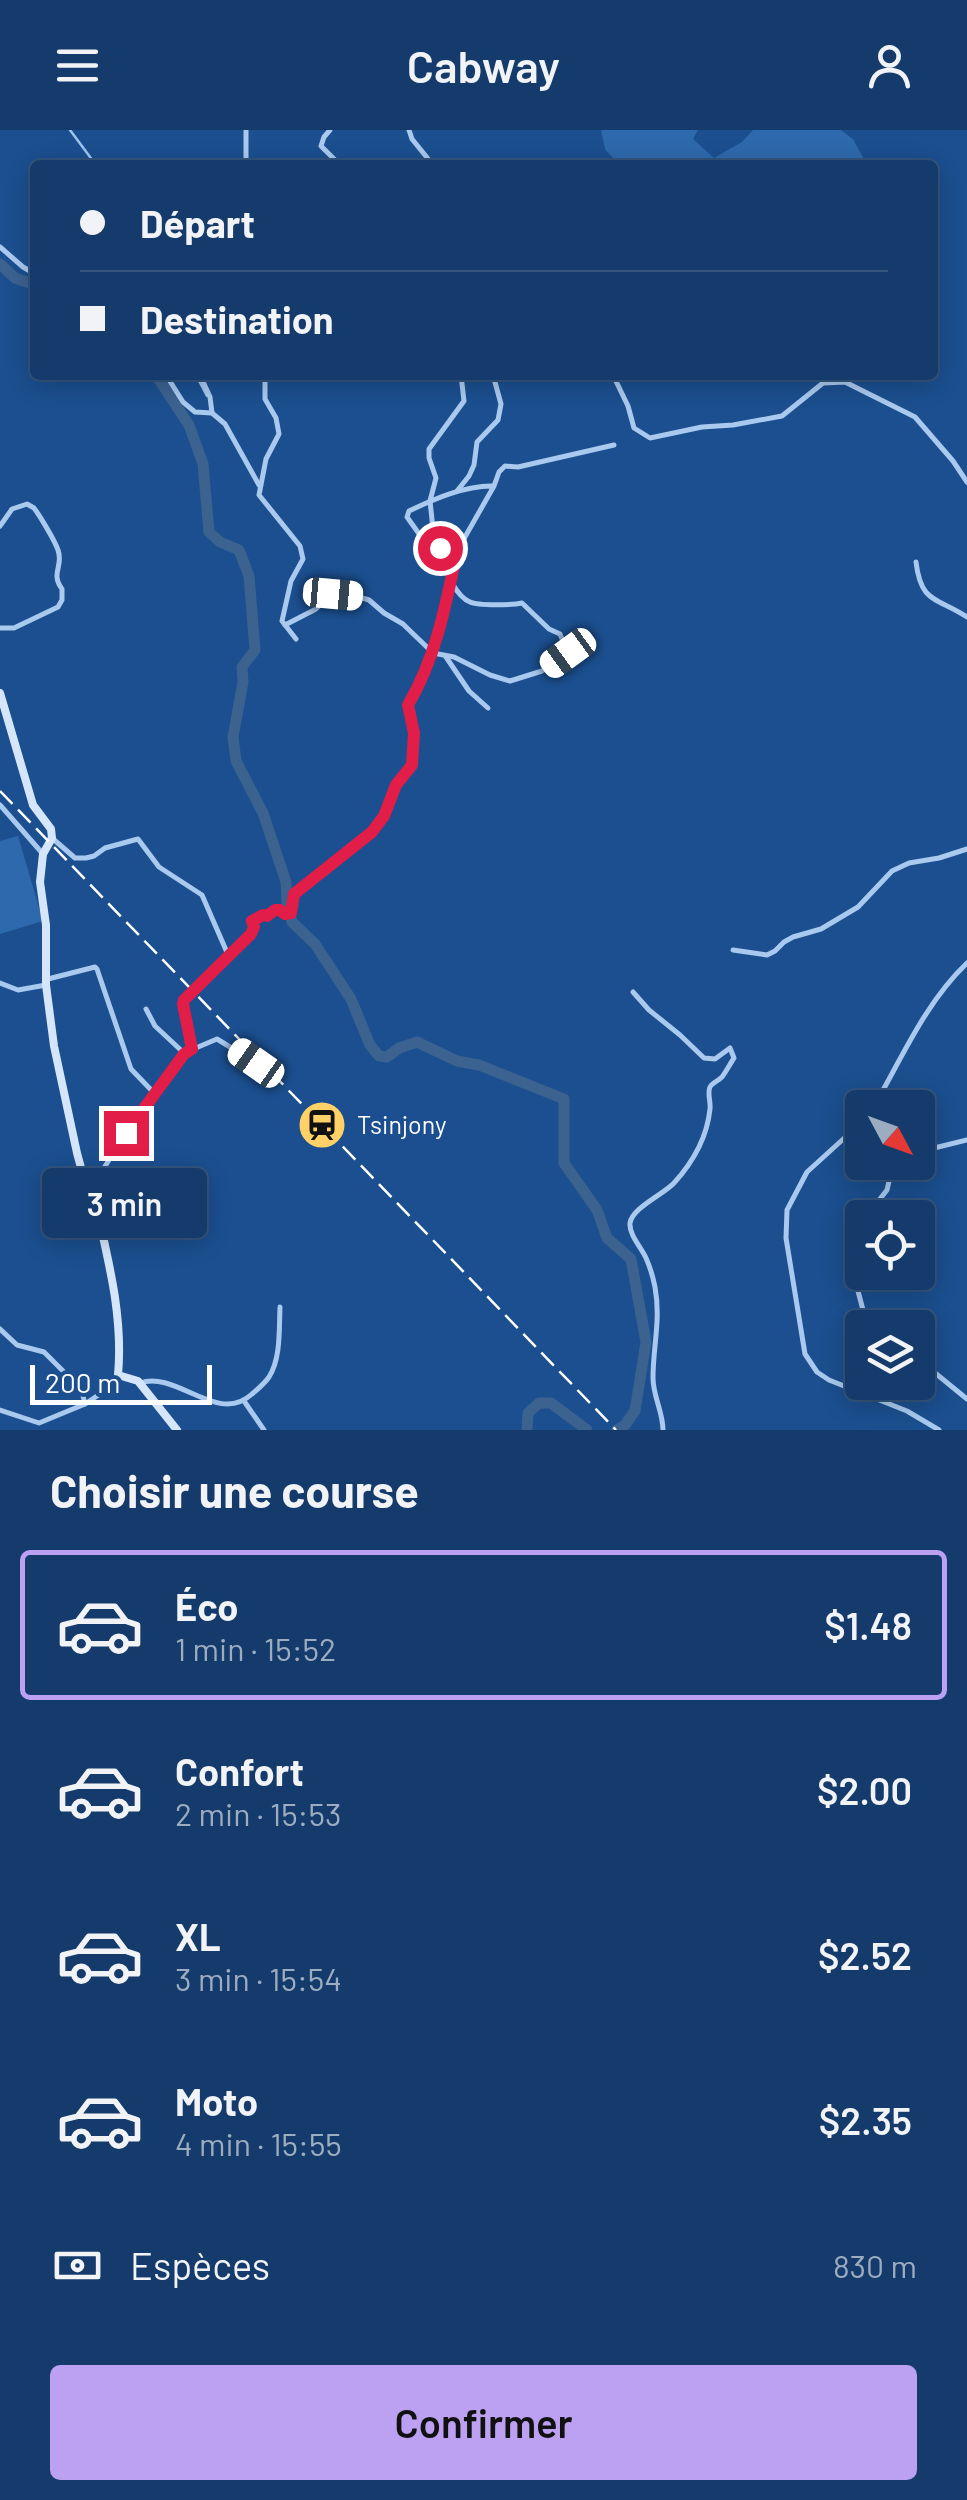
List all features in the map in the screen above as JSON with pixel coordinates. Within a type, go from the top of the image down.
[{"type":"street","points":[[246,130],[246,160]]},
{"type":"street","points":[[330,130],[321,146],[335,160]]},
{"type":"street","points":[[409,130],[428,160]]},
{"type":"street","points":[[0,247],[30,271]]},
{"type":"street","points":[[169,380],[183,402],[195,412],[212,413],[226,424],[260,487]]},
{"type":"street","points":[[202,380],[212,413]]},
{"type":"street","points":[[265,380],[265,399],[276,418],[279,434],[266,459],[259,494],[303,552],[291,581],[282,621],[296,638]]},
{"type":"street","points":[[440,548],[430,501],[436,478],[430,449],[464,401],[462,380]]},
{"type":"street","points":[[455,494],[469,476],[478,442],[498,420],[501,404],[494,380]]},
{"type":"street","points":[[615,380],[634,428],[650,438],[782,416],[823,383],[844,382],[915,417],[967,482]]},
{"type":"street","points":[[192,1049],[184,1000],[251,934],[252,921],[278,909],[289,913],[294,894],[372,832],[384,816],[396,785],[412,765],[414,733],[408,705],[432,653],[457,551],[499,472],[505,466],[518,468],[614,446]]},
{"type":"street","points":[[457,551],[427,544],[407,516],[409,511],[430,501],[494,486]]},
{"type":"street","points":[[0,526],[12,509],[27,504],[34,508],[59,551],[56,574],[62,589],[58,607],[14,628],[0,628]]},
{"type":"street","points":[[916,562],[918,580],[926,595],[967,617]]},
{"type":"street","points":[[284,625],[310,613],[329,596],[359,596],[396,618],[432,653],[454,657],[510,681],[542,672],[568,653],[560,634],[549,629],[522,603],[473,604],[451,582]]},
{"type":"street","points":[[444,655],[469,691],[488,708]]},
{"type":"street","points":[[0,693],[33,806],[51,829],[40,882],[54,1046],[76,1153],[92,1187],[121,1344],[118,1375],[84,1404],[39,1423],[0,1410]]},
{"type":"street","points":[[0,805],[43,854]]},
{"type":"street","points":[[52,838],[75,858],[94,856],[105,848],[138,839],[159,867],[202,894],[229,957]]},
{"type":"street","points":[[734,950],[767,955],[793,937],[821,928],[858,907],[892,871],[909,862],[967,849]]},
{"type":"street","points":[[882,1090],[936,998],[967,963]]},
{"type":"street","points":[[0,983],[18,990],[95,967],[131,1069],[155,1094]]},
{"type":"street","points":[[633,992],[704,1058],[715,1059],[730,1048],[734,1058],[710,1087],[708,1123],[702,1145],[690,1164],[672,1186],[640,1208],[630,1222],[654,1280],[658,1330],[653,1378],[663,1430]]},
{"type":"street","points":[[146,1008],[152,1023],[184,1054]]},
{"type":"street","points":[[92,1187],[184,1054],[217,1039],[256,1063]]},
{"type":"street","points":[[845,1138],[808,1172],[788,1210],[786,1238],[805,1354],[816,1372],[828,1380],[907,1412],[939,1430]]},
{"type":"street","points":[[935,1148],[967,1140]]},
{"type":"street","points":[[140,1383],[165,1384],[218,1403],[244,1401],[271,1376],[279,1342],[280,1306]]},
{"type":"street","points":[[0,1329],[17,1346],[44,1352],[76,1384],[84,1404]]},
{"type":"street","points":[[935,1373],[967,1398]]},
{"type":"street","points":[[118,1375],[140,1383],[177,1430]]},
{"type":"street","points":[[244,1401],[264,1430]]},
{"type":"shaded area","points":[[601,130],[698,130],[693,139],[714,158],[742,142],[753,130],[841,130],[853,139],[864,160],[615,160],[605,149]]},
{"type":"shaded area","points":[[18,836],[43,921],[0,934],[0,841]]},
{"type":"waterway","points":[[70,130],[92,160]]},
{"type":"waterway","points":[[0,264],[15,278],[30,283]]},
{"type":"waterway","points":[[159,380],[189,425],[203,464],[209,532],[239,550],[249,576],[255,650],[242,667],[233,737],[236,761],[263,813],[286,882],[292,922],[315,944],[351,999],[370,1045],[379,1056],[387,1057],[417,1042],[457,1061],[479,1065],[564,1099],[564,1163],[597,1210],[607,1238],[631,1259],[646,1342],[635,1411],[617,1430]]},
{"type":"waterway","points":[[199,380],[207,396]]},
{"type":"waterway","points":[[527,1430],[528,1413],[539,1403],[551,1403],[587,1430]]},
{"type":"railway","points":[[0,791],[616,1430]]},
{"type":"place","name":"Tsinjony","points":[[322,1125]]},
{"type":"route","points":[[126,1133],[184,1054],[192,1049],[184,1000],[251,934],[252,921],[276,910],[291,913],[294,894],[372,832],[384,816],[396,785],[412,765],[414,733],[408,705],[420,686],[441,626],[457,551],[440,548]]}]
